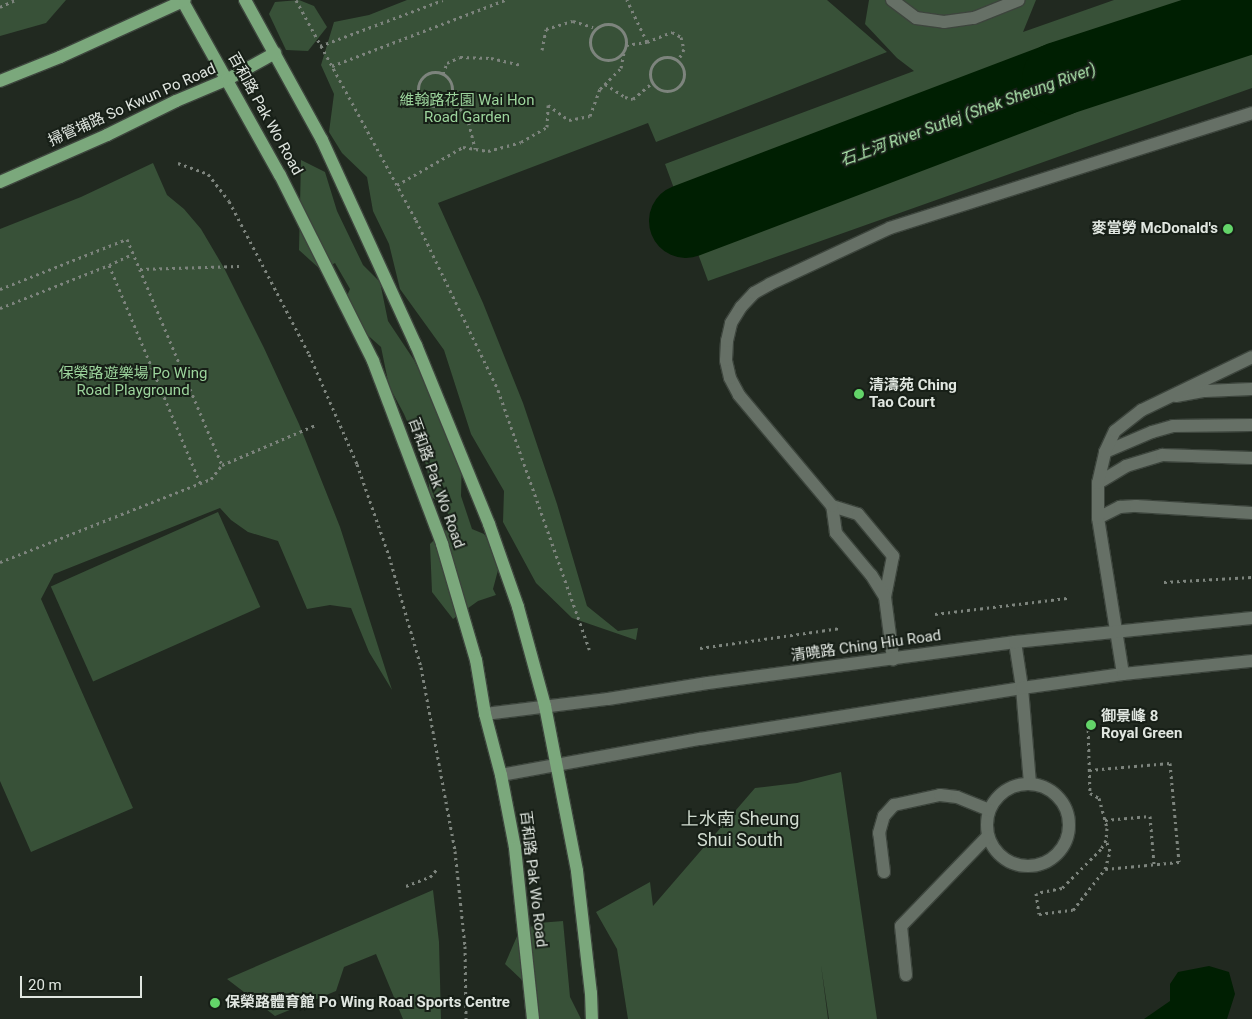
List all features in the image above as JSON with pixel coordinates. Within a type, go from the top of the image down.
[{"type":"main road","name":"百和路 Pak Wo Road","points":[[183,0],[280,175],[374,361],[442,544],[476,660],[485,714],[501,775],[515,848],[533,1019]]},
{"type":"main road","points":[[0,81],[60,57],[183,0]]},
{"type":"main road","name":"百和路 Pak Wo Road","points":[[245,0],[322,140],[416,345],[489,524],[518,607],[545,706],[576,871],[592,1019]]},
{"type":"main road","name":"掃管埔路 So Kwun Po Road","points":[[0,182],[228,79],[275,54]]},
{"type":"street","points":[[892,0],[916,18],[944,22],[974,18],[1018,0]]},
{"type":"street","points":[[885,597],[871,575],[836,533],[832,506],[739,395],[730,378],[726,360],[726,341],[731,323],[741,307],[754,293],[770,284],[890,228],[1252,113]]},
{"type":"street","points":[[1123,674],[1098,518],[1098,483],[1105,452],[1115,431],[1142,410],[1252,357]]},
{"type":"street","points":[[1142,410],[1178,396],[1205,391],[1252,389]]},
{"type":"street","points":[[1105,452],[1152,432],[1173,426],[1227,424],[1252,426]]},
{"type":"street","points":[[1098,483],[1126,466],[1162,455],[1252,458]]},
{"type":"street","points":[[832,506],[858,514],[893,556],[885,597],[893,659]]},
{"type":"street","points":[[1098,518],[1120,507],[1136,506],[1252,513]]},
{"type":"street","name":"清曉路 Ching Hiu Road","points":[[485,714],[1015,642],[1252,618]]},
{"type":"street","points":[[1015,642],[1022,688],[1030,784]]},
{"type":"street","points":[[501,775],[556,764],[1022,688],[1123,674],[1252,661]]},
{"type":"street","points":[[1017,785],[1043,786],[1054,793],[1063,803],[1068,816],[1065,844],[1044,863],[1031,866],[1017,864],[1004,858],[994,848],[988,836],[987,823],[990,810],[996,799],[1005,790],[1017,785]]},
{"type":"street","points":[[884,872],[879,833],[884,816],[894,805],[940,795],[957,798],[990,810]]},
{"type":"street","points":[[906,975],[901,926],[988,836]]},
{"type":"path","points":[[0,7],[15,0]]},
{"type":"path","points":[[296,0],[416,220],[498,390],[589,649]]},
{"type":"path","points":[[320,46],[443,0]]},
{"type":"path","points":[[332,66],[505,0]]},
{"type":"path","points":[[627,0],[648,42]]},
{"type":"path","points":[[542,50],[546,29],[573,21],[593,27]]},
{"type":"path","points":[[397,185],[463,147],[488,150],[521,142],[546,127],[548,105],[569,120],[590,116],[600,89],[621,68],[626,45],[624,33],[620,28],[609,23],[597,27],[590,38],[592,50],[601,59],[614,60],[624,53]]},
{"type":"path","points":[[626,45],[648,42],[672,32],[682,37],[684,48],[678,61]]},
{"type":"path","points":[[443,74],[446,63],[460,57],[491,58],[521,65]]},
{"type":"path","points":[[667,57],[678,61],[684,70],[684,81],[672,92],[656,88],[652,83],[650,71],[656,61],[667,57]]},
{"type":"path","points":[[451,98],[444,104],[433,107],[423,103],[417,94],[418,83],[425,75],[437,72],[443,74],[451,83],[451,98],[467,116],[475,149]]},
{"type":"path","points":[[606,84],[625,97],[634,100],[652,83]]},
{"type":"path","points":[[178,163],[208,174],[229,201],[309,354],[357,464],[389,556],[421,668],[455,852],[464,946],[466,1019]]},
{"type":"path","points":[[0,289],[127,239],[222,466]]},
{"type":"path","points":[[0,308],[133,254]]},
{"type":"path","points":[[109,265],[200,483]]},
{"type":"path","points":[[140,269],[239,266]]},
{"type":"path","points":[[0,562],[211,479],[222,466],[316,425]]},
{"type":"path","points":[[1164,582],[1252,577]]},
{"type":"path","points":[[934,614],[1067,598]]},
{"type":"path","points":[[700,648],[841,628]]},
{"type":"path","points":[[1088,723],[1090,793],[1099,798],[1105,820],[1106,840],[1110,852],[1105,869],[1073,910],[1038,914],[1036,893],[1062,888],[1101,849],[1106,840]]},
{"type":"path","points":[[1089,770],[1170,763],[1179,862],[1105,869]]},
{"type":"path","points":[[1105,820],[1150,816],[1154,864]]},
{"type":"path","points":[[406,886],[430,877],[438,868]]},
{"type":"green space","points":[[0,0],[66,0],[46,23],[0,36]]},
{"type":"green space","points":[[299,0],[314,6],[327,27],[308,51],[286,50],[269,14],[275,2]]},
{"type":"green space","name":"維翰路花園 Wai Hon Road Garden","points":[[407,0],[827,0],[887,52],[656,142],[648,123],[438,203],[483,303],[523,403],[557,504],[587,606],[618,631],[638,628],[636,640],[572,618],[536,583],[503,522],[504,491],[471,434],[444,350],[400,289],[389,244],[373,211],[367,177],[342,153],[329,132],[334,94],[321,65],[334,22],[369,15]]},
{"type":"green space","points":[[869,0],[1036,0],[1023,32],[1114,0],[1252,0],[1252,88],[708,281],[665,164],[914,71],[897,58],[865,24]]},
{"type":"green space","points":[[301,160],[325,172],[337,211],[363,265],[380,282],[388,321],[414,360],[462,457],[461,496],[472,529],[484,534],[501,559],[493,589],[496,595],[478,601],[453,619],[432,592],[430,544],[442,532],[453,527],[445,506],[430,496],[427,467],[404,414],[389,386],[381,347],[354,323],[342,307],[350,289],[335,263],[321,270],[299,250]]},
{"type":"green space","name":"保榮路遊樂場 Po Wing Road Playground","points":[[153,163],[167,195],[184,209],[201,229],[224,268],[299,424],[340,527],[392,690],[369,652],[351,608],[330,605],[307,609],[278,541],[248,532],[231,520],[220,508],[54,574],[41,599],[133,808],[31,852],[0,781],[0,229],[81,197]]},
{"type":"green space","points":[[218,512],[260,607],[93,681],[51,586]]},
{"type":"green space","points":[[841,772],[877,1019],[829,1019],[821,965],[828,1019],[628,1019],[617,949],[596,912],[650,882],[653,906],[755,788],[797,783]]},
{"type":"green space","points":[[433,890],[439,942],[441,1019],[403,1019],[376,954],[344,967],[336,991],[275,1016],[227,979]]},
{"type":"green space","points":[[563,921],[570,997],[581,1019],[526,1019],[524,982],[505,964],[518,934],[538,923]]},
{"type":"shaded area","points":[[1209,966],[1229,972],[1235,994],[1227,1019],[1144,1019],[1170,1001],[1170,984],[1178,972]]},
{"type":"waterway","name":"石上河 River Sutlej (Shek Sheung River)","points":[[686,221],[1059,79],[1252,16]]},
{"type":"place","name":"麥當勞 McDonald's","points":[[1228,229]]},
{"type":"place","name":"清濤苑 Ching Tao Court","points":[[859,394]]},
{"type":"place","name":"御景峰 8 Royal Green","points":[[1091,725]]},
{"type":"place","name":"保榮路體育館 Po Wing Road Sports Centre","points":[[215,1003]]},
{"type":"district","name":"上水南 Sheung Shui South","points":[[740,830]]}]
